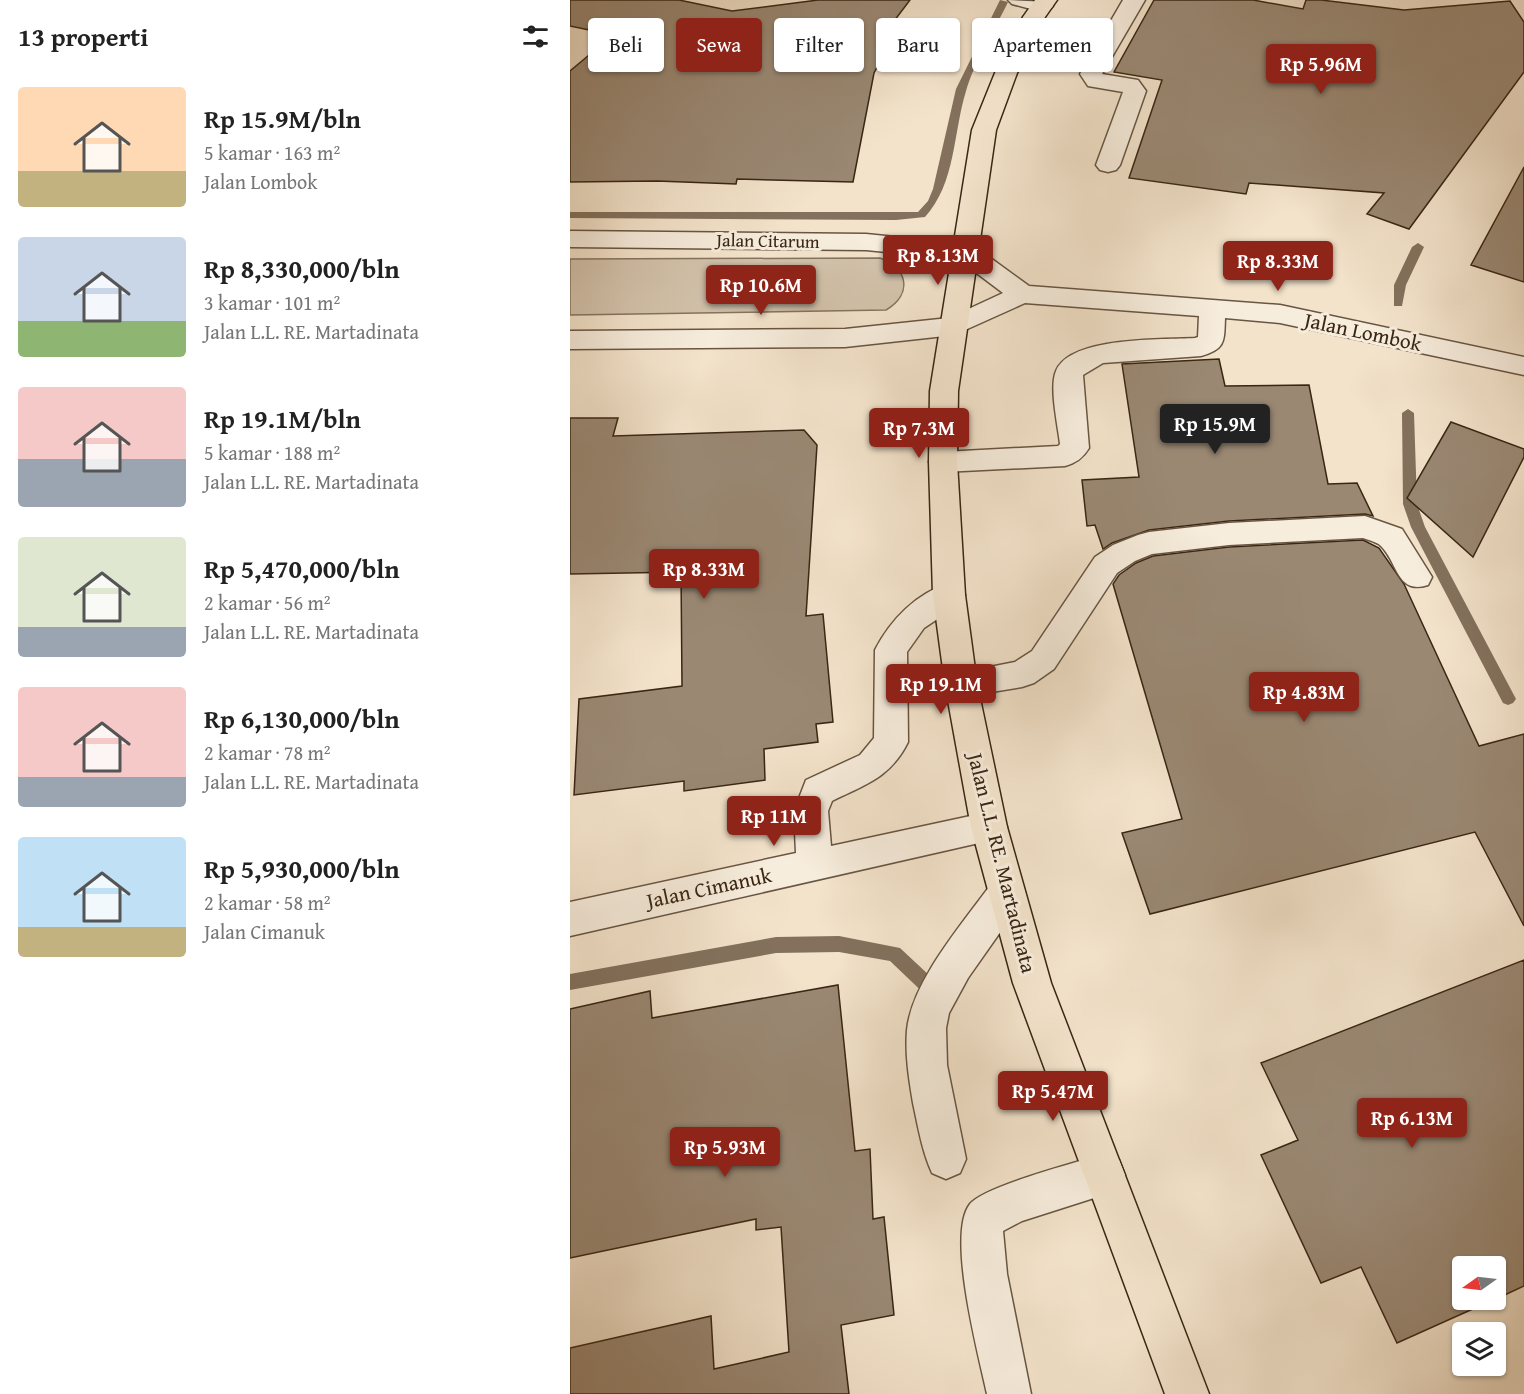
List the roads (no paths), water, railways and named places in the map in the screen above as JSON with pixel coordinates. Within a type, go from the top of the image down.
[{"type":"main road","name":"Jalan L.L. RE. Martadinata","points":[[1044,3],[1034,17],[1006,73],[984,130],[944,391],[943,462],[949,595],[961,684],[989,827],[1032,983],[1187,1394]]},
{"type":"street","points":[[1019,0],[1044,3]]},
{"type":"street","points":[[1108,165],[1135,91],[1130,85],[1096,81],[1091,74],[1134,0]]},
{"type":"street","name":"Jalan Citarum","points":[[570,239],[866,242],[965,252]]},
{"type":"street","points":[[965,252],[1022,294]]},
{"type":"street","name":"Jalan Lombok","points":[[954,326],[1022,294],[1280,315],[1339,325],[1524,366]]},
{"type":"street","points":[[943,462],[1065,456],[1075,448],[1068,387],[1069,372],[1079,363],[1098,354],[1201,347],[1211,341],[1212,309]]},
{"type":"street","points":[[570,340],[845,338],[954,326]]},
{"type":"street","points":[[961,684],[1022,674],[1043,660],[1106,566],[1124,553],[1149,543],[1229,534],[1365,527],[1391,537],[1418,577]]},
{"type":"street","points":[[815,865],[811,811],[818,791],[872,765],[891,742],[891,650],[913,619],[949,595]]},
{"type":"street","name":"Jalan Cimanuk","points":[[570,919],[989,827]]},
{"type":"street","points":[[946,1159],[926,1061],[929,1014],[950,976],[1007,892]]},
{"type":"street","points":[[1009,1394],[984,1267],[982,1221],[991,1214],[1035,1196],[1104,1175]]},
{"type":"waterway","points":[[570,215],[896,217],[921,215],[933,202],[939,189],[961,89],[1003,2]]},
{"type":"waterway","points":[[1398,303],[1400,285],[1418,247]]},
{"type":"waterway","points":[[1408,413],[1410,504],[1418,527],[1508,699]]},
{"type":"waterway","points":[[570,982],[776,945],[839,944],[894,954],[939,996]]}]
